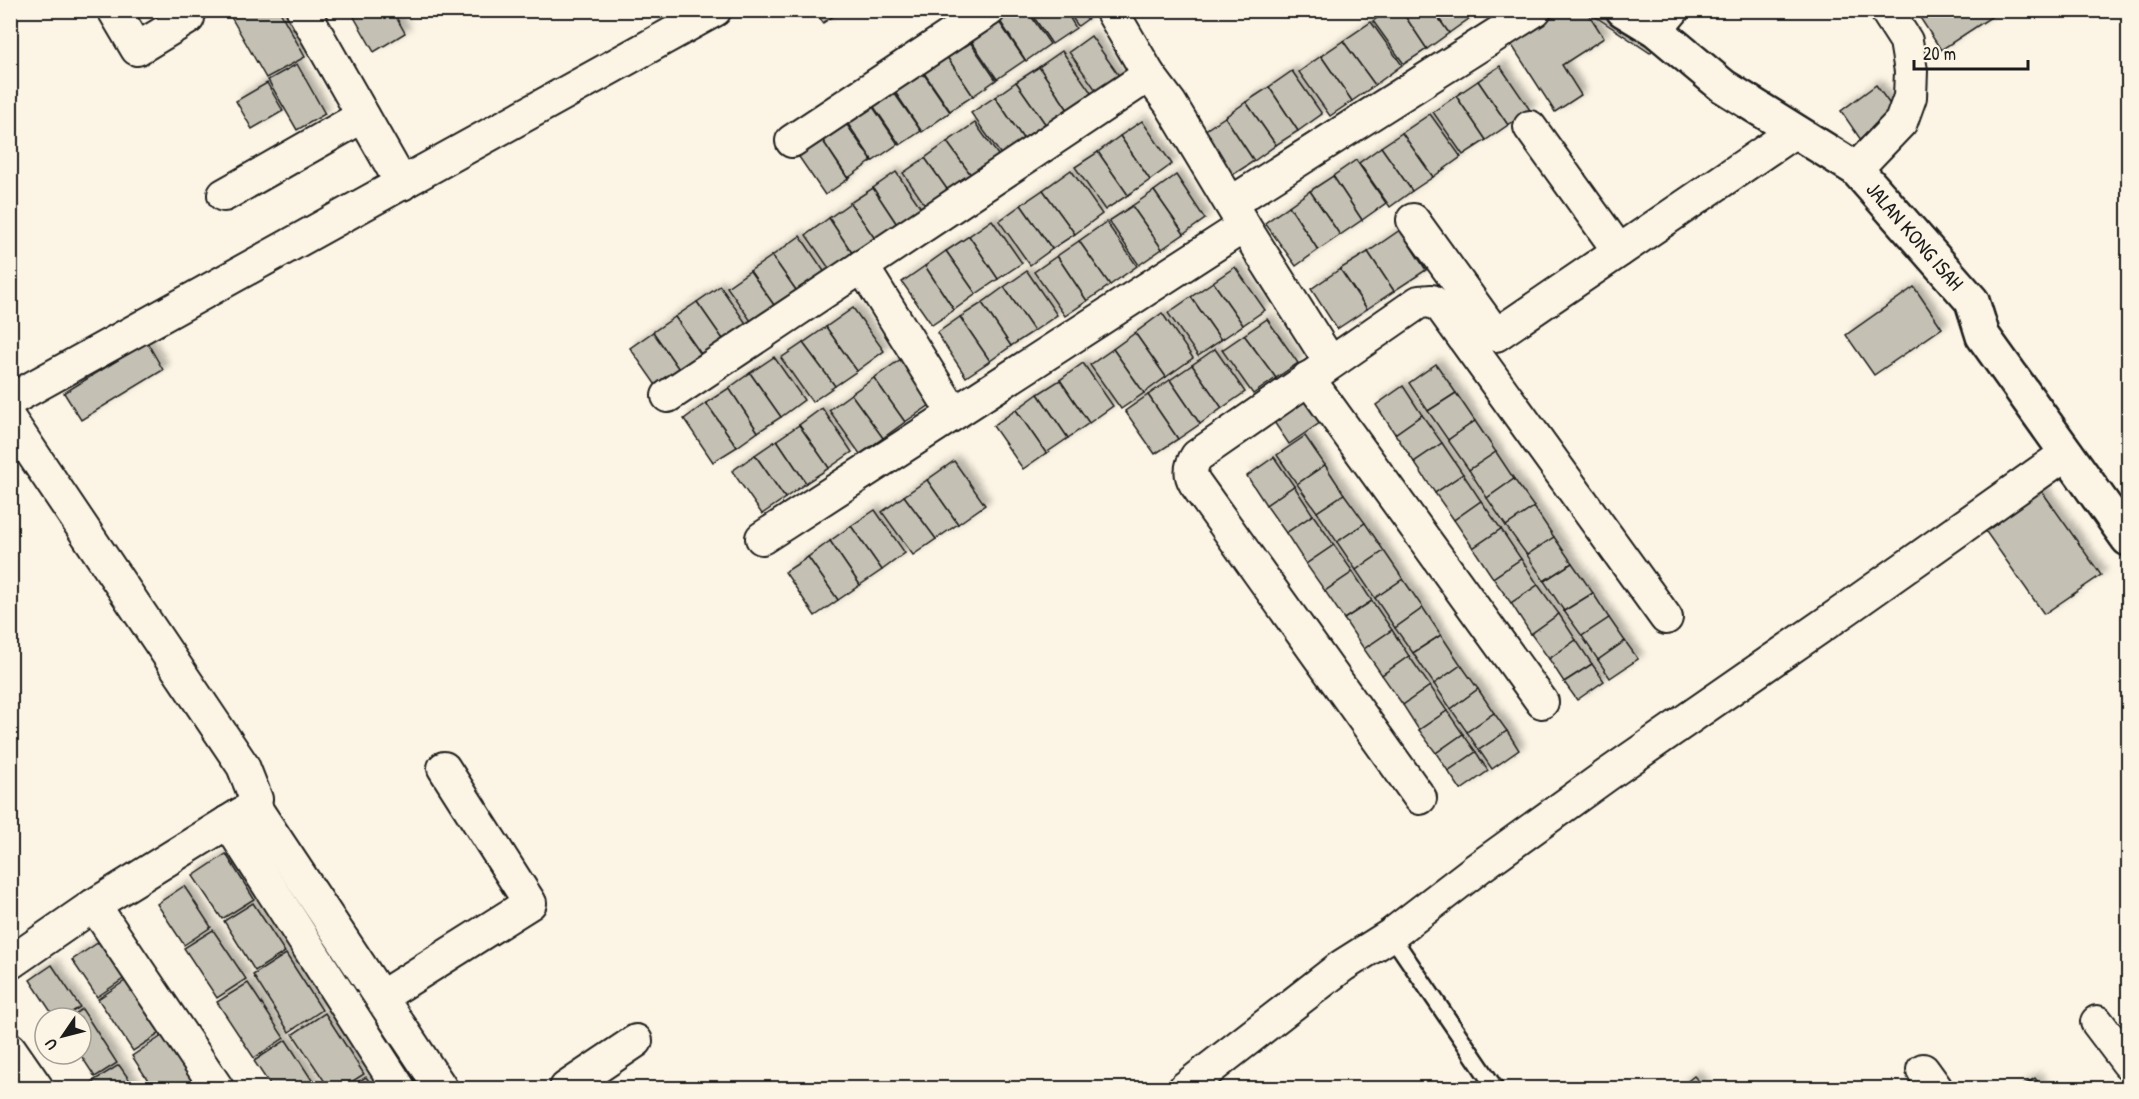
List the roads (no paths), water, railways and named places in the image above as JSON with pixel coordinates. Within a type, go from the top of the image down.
[{"type":"street","points":[[114,10],[137,49],[188,18]]},
{"type":"street","points":[[303,10],[402,184]]},
{"type":"street","points":[[10,400],[715,10]]},
{"type":"street","points":[[792,141],[989,10]]},
{"type":"street","points":[[1111,10],[1149,75],[1170,103],[1237,214],[1319,370],[1542,702]]},
{"type":"street","points":[[762,538],[954,412],[1237,214],[1535,10]]},
{"type":"street","name":"JALAN KONG ISAH","points":[[1623,10],[1665,20],[1723,86],[1856,169],[1972,301],[1983,336],[2128,538]]},
{"type":"street","points":[[1856,169],[1901,122],[1910,97],[1911,71],[1906,41],[1886,10]]},
{"type":"street","points":[[668,396],[1149,75]]},
{"type":"street","points":[[224,195],[363,116]]},
{"type":"street","points":[[1530,127],[1619,250]]},
{"type":"street","points":[[1413,219],[1496,334],[1795,131]]},
{"type":"street","points":[[862,266],[954,412]]},
{"type":"street","points":[[1420,798],[1192,477],[1192,463],[1197,456],[1419,302],[1432,301],[1442,308],[1666,618]]},
{"type":"street","points":[[10,420],[243,766],[256,799],[254,806],[94,905],[10,963]]},
{"type":"street","points":[[1185,1089],[1342,966],[1391,935],[1478,868],[1607,775],[2067,453]]},
{"type":"street","points":[[381,997],[530,903],[444,768]]},
{"type":"street","points":[[254,806],[441,1089]]},
{"type":"street","points":[[228,822],[399,1089]]},
{"type":"street","points":[[94,905],[218,1089]]},
{"type":"street","points":[[2097,1022],[2128,1063]]},
{"type":"street","points":[[566,1089],[636,1041]]},
{"type":"street","points":[[10,1049],[37,1089]]},
{"type":"lane","points":[[1391,935],[1494,1089]]}]
